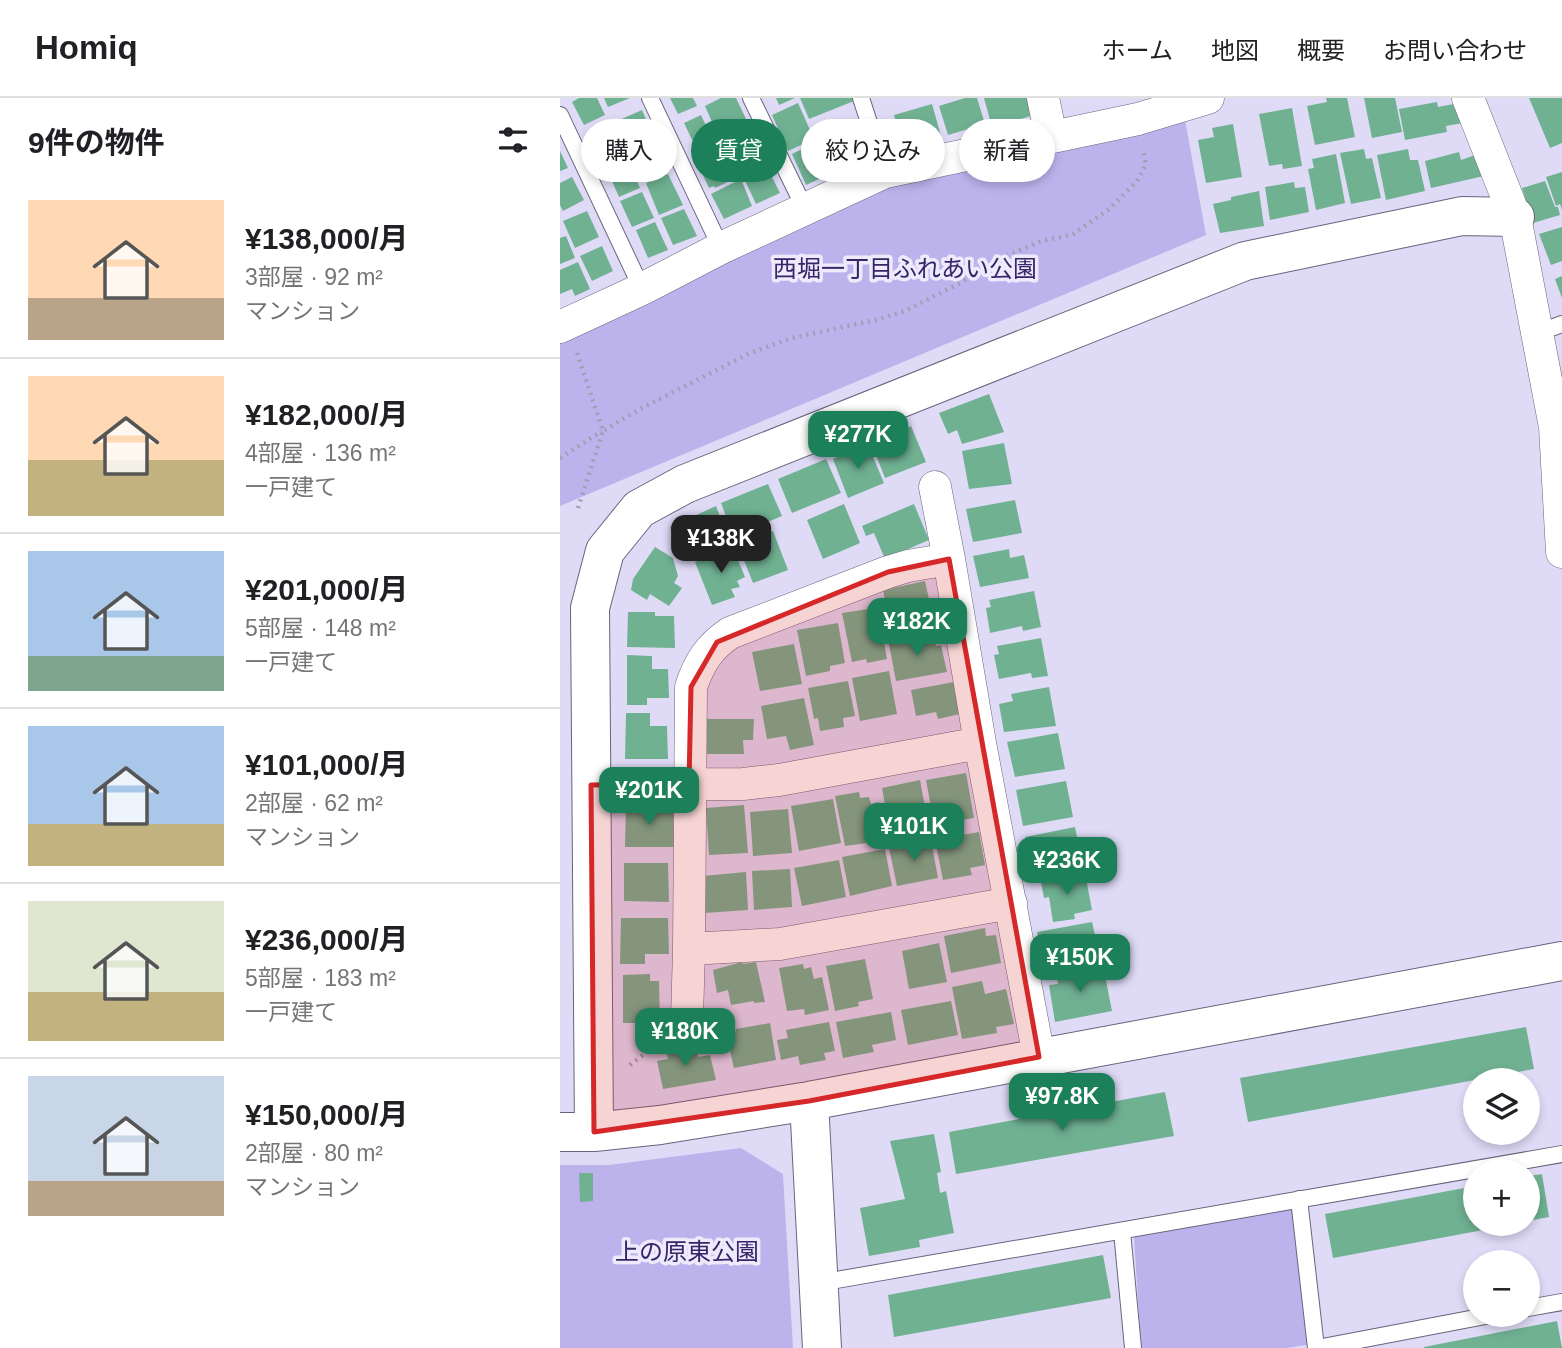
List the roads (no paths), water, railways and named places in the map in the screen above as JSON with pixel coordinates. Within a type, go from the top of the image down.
[{"type":"street","points":[[1043,98],[1047,119]]},
{"type":"street","points":[[1055,135],[1138,119],[1208,98]]},
{"type":"street","points":[[1468,98],[1515,217],[1550,328],[1562,552]]},
{"type":"street","points":[[564,332],[721,247],[863,182]]},
{"type":"street","points":[[1515,217],[1462,216],[1245,261],[685,484],[639,509],[605,551],[590,608],[591,785],[577,1132],[660,1125],[809,1101],[1562,961]]},
{"type":"street","points":[[935,487],[1039,1057]]},
{"type":"street","points":[[687,1019],[691,687],[705,654],[730,633],[888,572],[949,559]]},
{"type":"street","points":[[591,785],[743,784],[779,780],[980,743]]},
{"type":"street","points":[[689,950],[780,944],[1011,904]]},
{"type":"street","points":[[809,1101],[822,1348]]},
{"type":"lane","points":[[650,98],[721,247]]},
{"type":"lane","points":[[751,98],[805,209]]},
{"type":"lane","points":[[861,98],[868,119]]},
{"type":"lane","points":[[560,115],[642,289]]},
{"type":"lane","points":[[819,1283],[1562,1154]]},
{"type":"lane","points":[[1299,1199],[1317,1348],[1463,1320]]},
{"type":"lane","points":[[1122,1231],[1132,1348]]},
{"type":"lane","points":[[1540,1306],[1562,1302]]},
{"type":"park label","name":"西堀一丁目ふれあい公園","points":[[905,269]]},
{"type":"park label","name":"上の原東公園","points":[[687,1252]]}]
